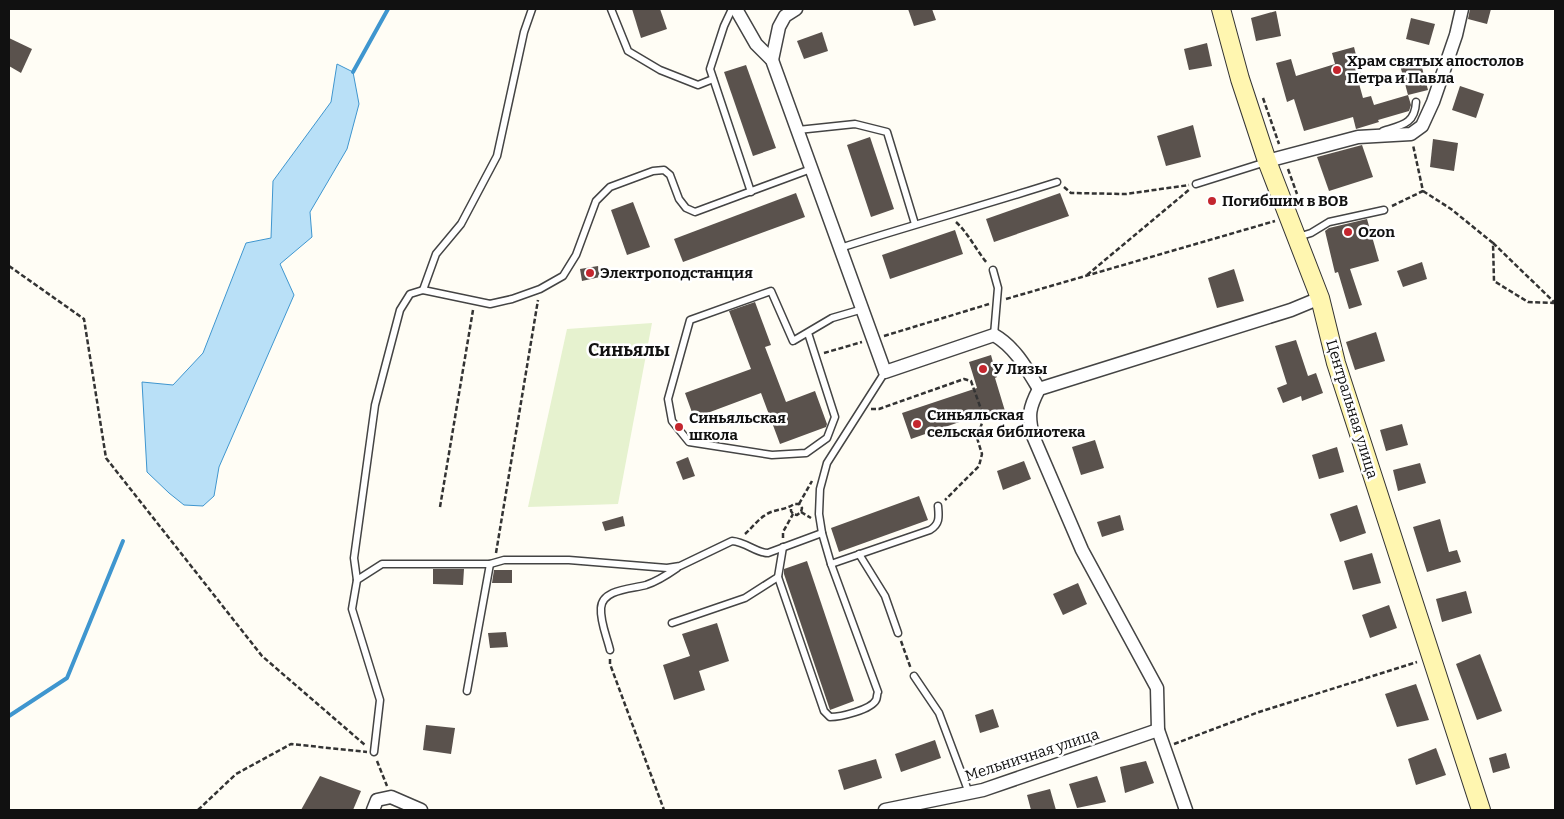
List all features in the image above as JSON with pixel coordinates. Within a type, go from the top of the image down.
[{"type":"street","points":[[734,9],[756,44],[772,60],[886,372],[994,335],[1002,340],[1023,362],[1039,389]]},
{"type":"street","points":[[772,60],[780,27],[785,16],[796,9]]},
{"type":"street","name":"Центральная улица","points":[[1221,9],[1240,79],[1267,161],[1320,298],[1336,363],[1481,810]]},
{"type":"street","points":[[1267,161],[1358,137],[1411,134],[1422,126],[1433,102],[1456,35],[1462,9]]},
{"type":"street","points":[[1186,810],[1158,730],[1157,688],[1082,550],[1033,436],[1029,419],[1030,406],[1039,389],[1282,313],[1320,298]]},
{"type":"street","name":"Мельничная улица","points":[[885,810],[983,790],[1158,730]]},
{"type":"street","points":[[373,810],[377,800],[391,796],[421,810]]},
{"type":"lane","points":[[423,290],[436,254],[461,224],[497,156],[524,32],[532,9]]},
{"type":"lane","points":[[611,9],[628,51],[660,70],[698,86],[713,79]]},
{"type":"lane","points":[[734,9],[724,26],[710,69],[751,192]]},
{"type":"lane","points":[[1373,135],[1402,125],[1410,120],[1414,114],[1416,102]]},
{"type":"lane","points":[[798,130],[855,124],[887,132],[915,224]]},
{"type":"lane","points":[[1196,184],[1267,161]]},
{"type":"lane","points":[[374,752],[380,700],[352,608],[357,580],[354,558],[375,404],[400,310],[410,294],[423,290],[490,304],[512,299],[540,289],[563,276],[576,255],[596,201],[610,187],[653,170],[664,170],[670,175],[679,199],[686,208],[695,212],[811,169]]},
{"type":"lane","points":[[840,248],[1057,182]]},
{"type":"lane","points":[[1297,238],[1311,233],[1329,222],[1384,210]]},
{"type":"lane","points":[[993,270],[998,288],[994,335]]},
{"type":"lane","points":[[808,332],[835,417],[827,438],[806,453],[772,454],[688,442],[672,421],[668,399],[690,320],[770,291],[793,341],[808,332],[832,318],[863,309]]},
{"type":"lane","points":[[783,547],[778,577],[824,711],[830,717],[837,717],[869,707],[876,700],[878,692],[830,564],[819,514],[820,489],[827,463],[886,372]]},
{"type":"lane","points":[[830,564],[930,530],[936,526],[939,520],[938,506]]},
{"type":"lane","points":[[610,650],[601,616],[601,606],[605,598],[613,593],[646,585],[732,541],[742,542],[763,553],[822,533]]},
{"type":"lane","points":[[859,554],[885,596],[898,633]]},
{"type":"lane","points":[[357,580],[382,564],[569,560],[667,568],[680,566]]},
{"type":"lane","points":[[467,691],[492,563]]},
{"type":"lane","points":[[672,623],[745,598],[778,577]]},
{"type":"lane","points":[[914,676],[939,713],[968,793]]},
{"type":"path","points":[[1411,134],[1423,191],[1451,209],[1493,243],[1555,303]]},
{"type":"path","points":[[1057,182],[1071,193],[1126,194],[1196,184]]},
{"type":"path","points":[[1086,276],[1196,184]]},
{"type":"path","points":[[1384,210],[1423,191]]},
{"type":"path","points":[[950,216],[967,233],[978,252],[993,270]]},
{"type":"path","points":[[816,356],[1282,219]]},
{"type":"path","points":[[1493,243],[1494,281],[1528,302],[1555,303]]},
{"type":"path","points":[[9,266],[84,319],[106,458],[262,656],[374,752],[391,796]]},
{"type":"path","points":[[492,563],[540,289]]},
{"type":"path","points":[[440,507],[475,301]]},
{"type":"path","points":[[862,410],[879,408],[964,379],[971,381],[982,412],[982,423],[977,438],[982,454],[979,466],[938,506]]},
{"type":"path","points":[[732,541],[746,533],[771,512],[799,504],[802,508],[801,512],[793,514]]},
{"type":"path","points":[[791,506],[790,511],[793,514]]},
{"type":"path","points":[[783,547],[783,532],[793,514]]},
{"type":"path","points":[[898,633],[914,676]]},
{"type":"path","points":[[610,650],[610,664],[664,810]]},
{"type":"path","points":[[1164,748],[1259,712],[1431,658]]},
{"type":"path","points":[[198,810],[236,774],[291,744],[374,752]]},
{"type":"green space","points":[[652,323],[618,504],[528,507],[567,329]]},
{"type":"water","points":[[337,64],[353,72],[359,104],[347,149],[310,212],[312,237],[280,264],[294,295],[219,467],[214,496],[203,506],[184,505],[147,472],[142,382],[173,385],[203,353],[246,243],[271,238],[273,181],[331,102]]},
{"type":"building","points":[[632,9],[660,9],[667,29],[641,38]]},
{"type":"building","points":[[908,9],[932,9],[936,20],[914,26]]},
{"type":"building","points":[[1470,9],[1491,9],[1487,24],[1468,19]]},
{"type":"building","points":[[1276,11],[1281,36],[1256,41],[1251,18]]},
{"type":"building","points":[[1411,18],[1435,24],[1429,45],[1406,39]]},
{"type":"building","points":[[822,32],[828,51],[804,59],[797,41]]},
{"type":"building","points":[[9,38],[32,49],[21,73],[9,66]]},
{"type":"building","points":[[1207,43],[1212,66],[1189,70],[1184,49]]},
{"type":"building","points":[[1354,47],[1362,79],[1358,80],[1363,98],[1371,96],[1374,105],[1408,95],[1411,105],[1409,111],[1356,129],[1353,117],[1304,131],[1294,99],[1287,102],[1276,63],[1291,59],[1296,76],[1335,64],[1332,53]]},
{"type":"building","points":[[1420,60],[1428,90],[1408,95],[1400,65]]},
{"type":"building","points":[[746,65],[776,148],[753,156],[724,72]]},
{"type":"building","points":[[1460,86],[1484,94],[1476,118],[1452,110]]},
{"type":"building","points":[[1193,125],[1201,157],[1166,166],[1157,136]]},
{"type":"building","points":[[870,137],[894,209],[871,217],[847,145]]},
{"type":"building","points":[[1433,139],[1458,143],[1454,171],[1430,167]]},
{"type":"building","points":[[1362,145],[1373,177],[1329,191],[1317,157]]},
{"type":"building","points":[[796,193],[805,217],[683,262],[674,239]]},
{"type":"building","points":[[1060,193],[1069,216],[994,242],[986,219]]},
{"type":"building","points":[[633,202],[650,247],[627,255],[611,210]]},
{"type":"building","points":[[1367,219],[1379,261],[1350,269],[1362,305],[1349,309],[1338,272],[1335,273],[1325,231],[1329,228]]},
{"type":"building","points":[[955,230],[963,254],[890,279],[882,255]]},
{"type":"building","points":[[1422,262],[1427,279],[1403,287],[1397,271]]},
{"type":"building","name":"Электроподстанция","points":[[598,266],[600,277],[582,281],[580,269]]},
{"type":"building","points":[[1234,269],[1244,301],[1217,308],[1208,278]]},
{"type":"building","points":[[755,302],[771,345],[765,347],[786,402],[815,391],[827,424],[826,427],[780,444],[761,393],[694,418],[685,393],[751,369],[729,311]]},
{"type":"building","points":[[1376,332],[1385,361],[1355,370],[1346,342]]},
{"type":"building","points":[[1296,340],[1308,376],[1316,373],[1323,393],[1302,401],[1301,396],[1283,403],[1277,388],[1287,384],[1275,346]]},
{"type":"building","points":[[991,355],[997,377],[995,378],[1005,411],[987,416],[985,413],[911,439],[902,413],[977,388],[969,362]]},
{"type":"building","points":[[1402,424],[1408,445],[1386,451],[1380,430]]},
{"type":"building","points":[[1095,440],[1104,468],[1081,475],[1072,447]]},
{"type":"building","points":[[1337,447],[1344,472],[1319,479],[1312,455]]},
{"type":"building","points":[[688,457],[695,476],[683,480],[676,462]]},
{"type":"building","points":[[1024,461],[1031,479],[1003,490],[997,471]]},
{"type":"building","points":[[1420,463],[1426,483],[1398,491],[1393,470]]},
{"type":"building","points":[[919,496],[928,520],[839,552],[831,528]]},
{"type":"building","points":[[1357,505],[1366,533],[1340,542],[1330,514]]},
{"type":"building","points":[[1120,515],[1124,530],[1102,537],[1097,522]]},
{"type":"building","points":[[623,516],[625,526],[605,531],[602,522]]},
{"type":"building","points":[[1440,519],[1449,552],[1457,550],[1461,562],[1427,572],[1413,527]]},
{"type":"building","points":[[1372,553],[1381,583],[1353,590],[1344,561]]},
{"type":"building","points":[[807,561],[854,701],[830,710],[784,574],[784,569]]},
{"type":"building","points":[[433,569],[464,569],[463,585],[433,584]]},
{"type":"building","points":[[494,570],[512,570],[512,583],[492,583]]},
{"type":"building","points":[[1078,583],[1087,604],[1063,615],[1053,594]]},
{"type":"building","points":[[1466,591],[1472,613],[1442,622],[1436,599]]},
{"type":"building","points":[[1389,605],[1397,628],[1370,638],[1362,615]]},
{"type":"building","points":[[717,623],[729,661],[699,671],[705,690],[674,700],[663,665],[690,656],[682,634]]},
{"type":"building","points":[[506,632],[508,647],[490,648],[488,633]]},
{"type":"building","points":[[1480,654],[1502,711],[1477,720],[1456,664]]},
{"type":"building","points":[[1416,684],[1429,720],[1397,727],[1385,694]]},
{"type":"building","points":[[993,709],[999,727],[980,733],[975,715]]},
{"type":"building","points":[[426,725],[455,728],[451,754],[423,750]]},
{"type":"building","points":[[935,740],[941,758],[901,772],[895,754]]},
{"type":"building","points":[[1436,748],[1446,775],[1416,785],[1408,759]]},
{"type":"building","points":[[1506,753],[1510,768],[1493,773],[1489,758]]},
{"type":"building","points":[[876,759],[882,778],[844,790],[838,770]]},
{"type":"building","points":[[1146,761],[1154,783],[1125,793],[1120,767]]},
{"type":"building","points":[[320,776],[361,791],[353,810],[301,810]]},
{"type":"building","points":[[1097,776],[1106,802],[1077,808],[1069,784]]},
{"type":"building","points":[[1050,789],[1056,810],[1031,810],[1027,795]]},
{"type":"waterway","points":[[353,72],[388,9]]},
{"type":"waterway","points":[[9,716],[67,678],[123,541]]},
{"type":"place","name":"Храм святых апостолов Петра и Павла","points":[[1337,70]]},
{"type":"place","name":"Погибшим в ВОВ","points":[[1212,201]]},
{"type":"place","name":"Ozon","points":[[1348,232]]},
{"type":"place","name":"Электроподстанция","points":[[590,273]]},
{"type":"place","name":"У Лизы","points":[[983,369]]},
{"type":"place","name":"Синьяльская сельская библиотека","points":[[917,424]]},
{"type":"place","name":"Синьяльская школа","points":[[679,427]]},
{"type":"district","name":"Синьялы","points":[[629,350]]}]
